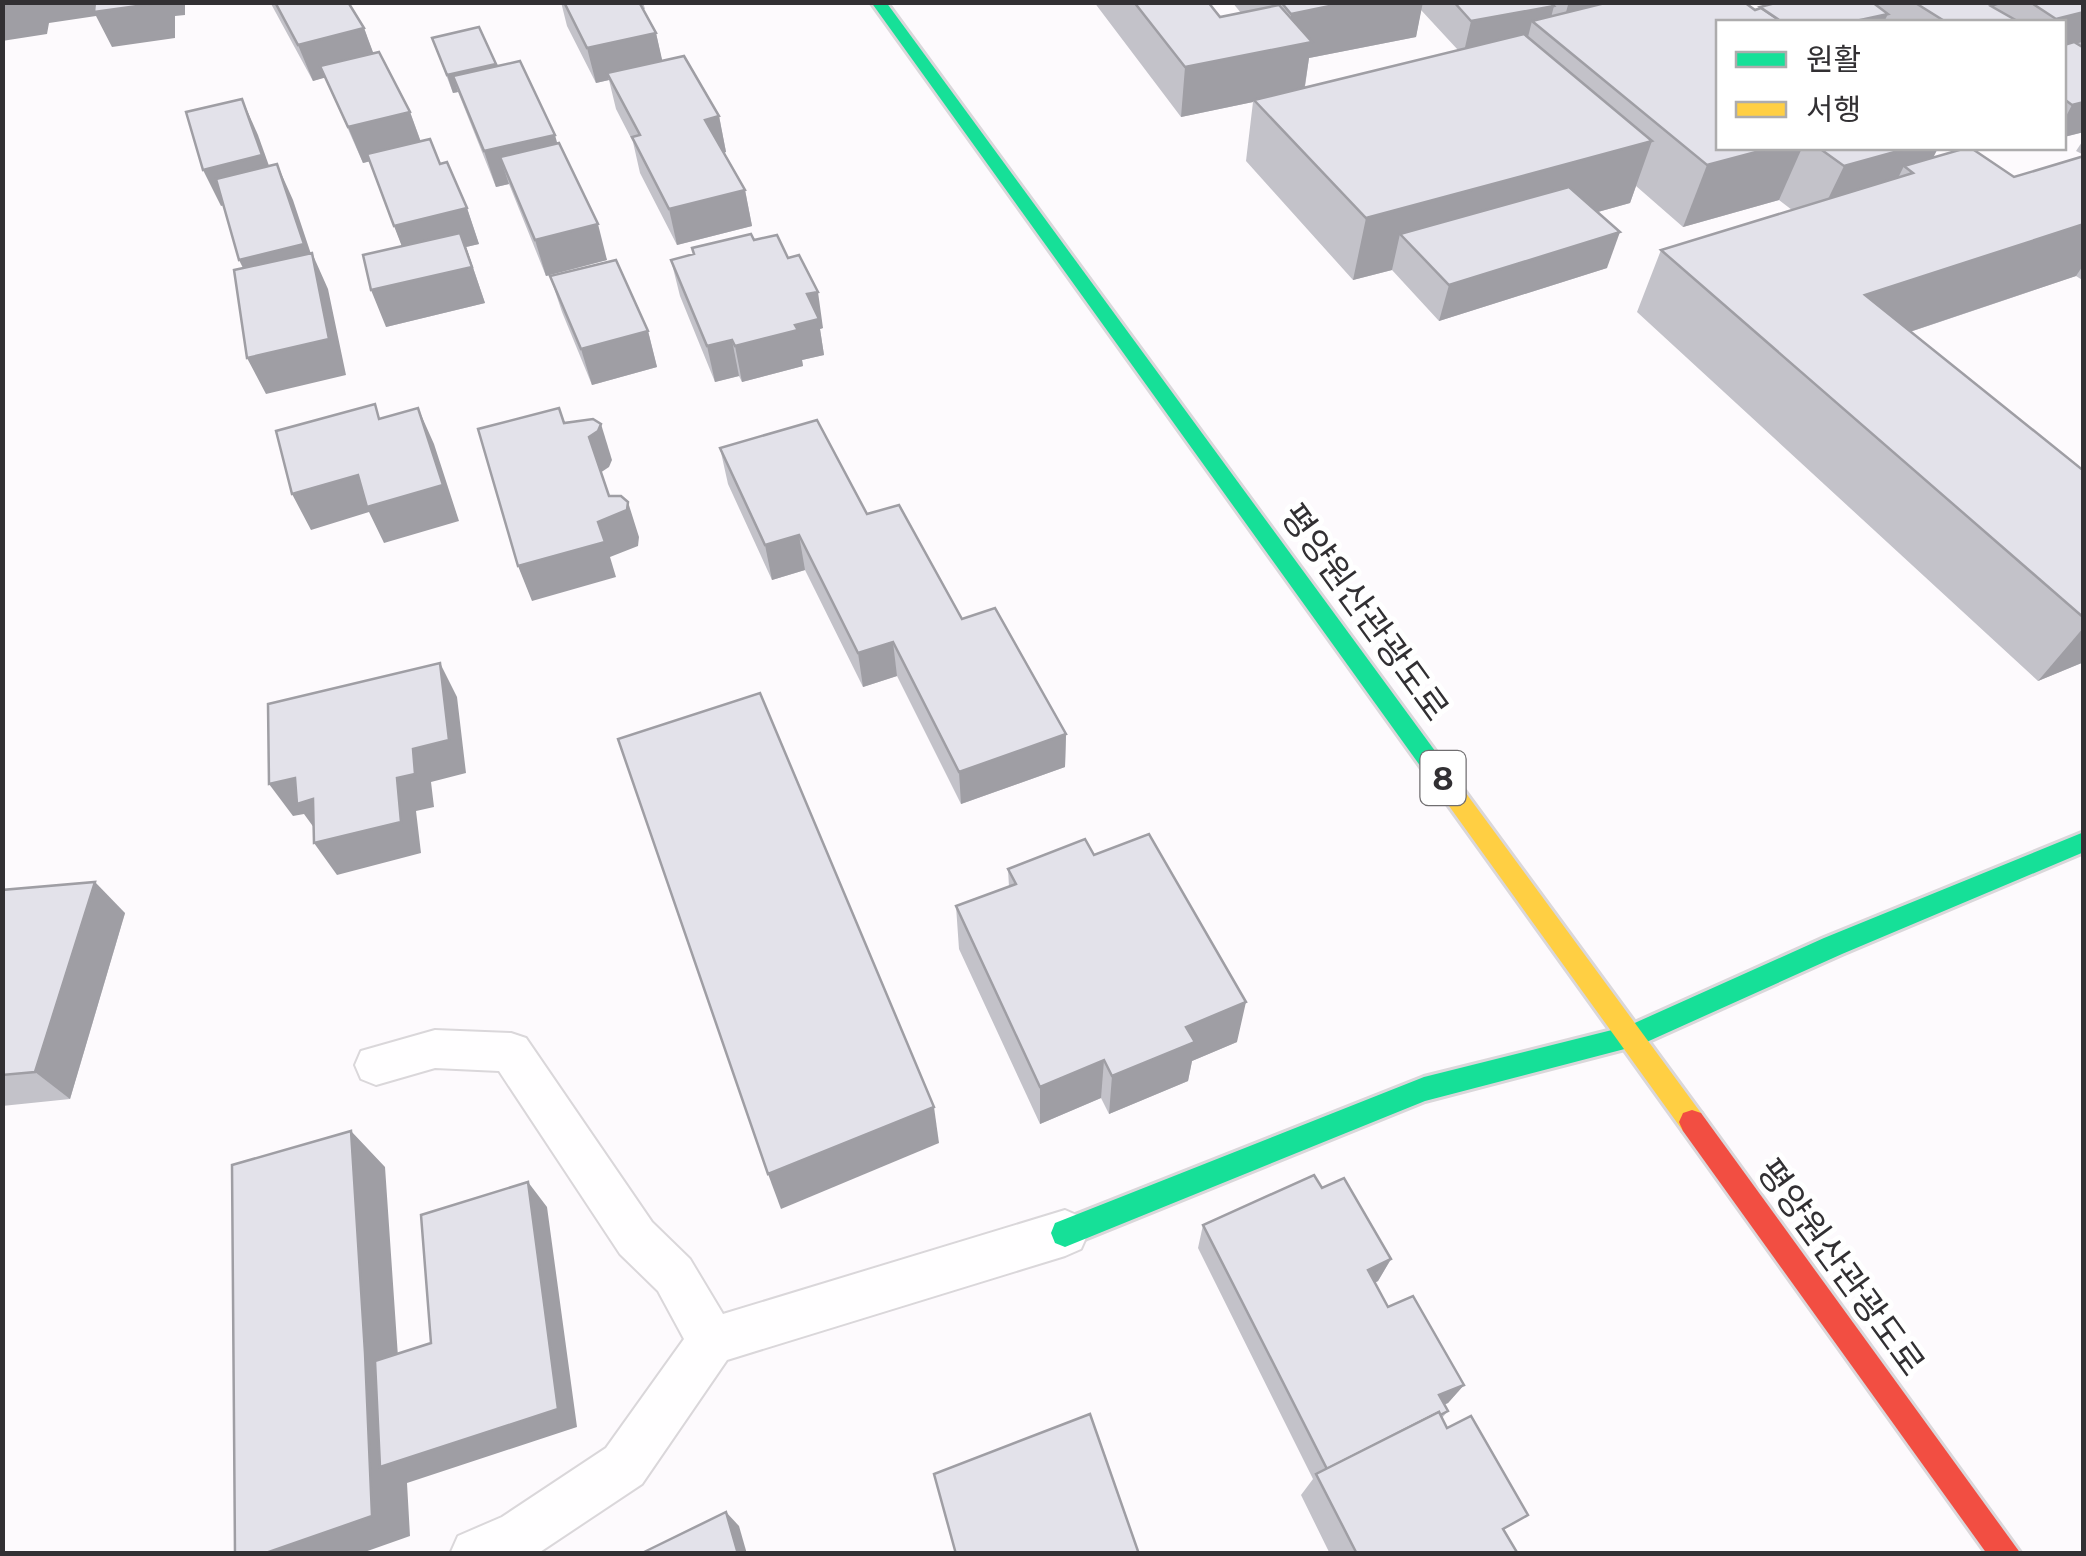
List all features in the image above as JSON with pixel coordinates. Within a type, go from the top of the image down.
[{"type":"main road","name":"평양원산관광도로","points":[[878,2],[2006,1554]]},
{"type":"main road","points":[[1065,1234],[1424,1088],[1631,1036],[1832,946],[2084,841]]},
{"type":"lane","points":[[376,1065],[436,1048],[512,1052],[636,1238],[674,1275],[712,1341]]},
{"type":"lane","points":[[476,1554],[520,1535],[624,1466],[712,1341],[1065,1234]]},
{"type":"building","points":[[95,2],[159,2],[159,3],[94,12]]},
{"type":"building","points":[[275,2],[348,2],[364,28],[298,45]]},
{"type":"building","points":[[564,2],[639,2],[656,33],[587,48]]},
{"type":"building","points":[[1134,2],[1208,2],[1220,17],[1279,5],[1312,42],[1185,67]]},
{"type":"building","points":[[1281,2],[1349,2],[1291,14]]},
{"type":"building","points":[[1454,2],[1550,2],[1554,6],[1471,21]]},
{"type":"building","points":[[1609,2],[1744,2],[1755,10],[1761,8],[1779,20],[1716,20],[1716,150],[1763,150],[1707,165],[1532,21]]},
{"type":"building","points":[[1779,2],[1872,2],[1888,14],[1860,20],[1779,20],[1760,7]]},
{"type":"building","points":[[1914,2],[1995,2],[1991,6],[2016,20],[1943,20]]},
{"type":"building","points":[[2030,2],[2084,2],[2084,12],[2056,19]]},
{"type":"building","points":[[479,27],[496,64],[447,75],[432,38]]},
{"type":"building","points":[[1524,34],[1652,141],[1366,218],[1254,100]]},
{"type":"building","points":[[2074,42],[2084,48],[2084,102],[2072,105],[2066,100],[2066,44]]},
{"type":"building","points":[[379,52],[410,112],[348,127],[320,66]]},
{"type":"building","points":[[684,56],[719,116],[705,120],[745,190],[669,209],[632,137],[640,135],[607,73]]},
{"type":"building","points":[[520,61],[555,135],[484,151],[453,76]]},
{"type":"building","points":[[242,99],[262,155],[203,170],[186,112]]},
{"type":"building","points":[[430,139],[440,164],[447,162],[467,208],[394,226],[367,154]]},
{"type":"building","points":[[559,143],[598,224],[535,240],[500,157]]},
{"type":"building","points":[[1822,150],[1902,150],[1844,166]]},
{"type":"building","points":[[1959,150],[1974,150],[2014,177],[2084,156],[2084,224],[1865,295],[2084,471],[2084,618],[1661,250],[1913,173],[1904,166]]},
{"type":"building","points":[[277,164],[304,244],[239,260],[216,179]]},
{"type":"building","points":[[1569,187],[1620,232],[1449,285],[1400,234]]},
{"type":"building","points":[[460,233],[472,267],[371,290],[363,255]]},
{"type":"building","points":[[751,234],[754,240],[777,235],[788,258],[799,255],[818,292],[807,294],[819,319],[795,325],[798,330],[735,346],[732,340],[707,346],[671,260],[694,254],[692,248]]},
{"type":"building","points":[[312,253],[329,339],[247,358],[234,270]]},
{"type":"building","points":[[616,260],[648,331],[581,349],[550,276]]},
{"type":"building","points":[[375,404],[379,419],[418,408],[443,485],[367,507],[358,475],[292,494],[276,431]]},
{"type":"building","points":[[559,408],[564,423],[593,419],[601,424],[589,437],[609,496],[621,496],[628,502],[627,510],[598,522],[605,542],[518,566],[478,429]]},
{"type":"building","points":[[817,420],[867,514],[899,505],[962,619],[995,608],[1066,734],[959,772],[893,642],[858,653],[799,535],[765,545],[720,448]]},
{"type":"building","points":[[440,663],[449,740],[413,749],[415,774],[397,778],[401,822],[314,843],[313,799],[297,804],[295,778],[269,784],[268,704]]},
{"type":"building","points":[[760,693],[934,1107],[768,1174],[618,739]]},
{"type":"building","points":[[1149,834],[1246,1002],[1186,1027],[1195,1042],[1112,1076],[1104,1060],[1040,1087],[956,906],[1016,884],[1008,869],[1085,839],[1094,855]]},
{"type":"building","points":[[95,882],[35,1072],[2,1075],[2,890]]},
{"type":"building","points":[[351,1131],[372,1516],[263,1554],[235,1554],[232,1165]]},
{"type":"building","points":[[1314,1175],[1322,1188],[1344,1178],[1391,1259],[1368,1270],[1388,1307],[1413,1296],[1464,1385],[1439,1395],[1448,1411],[1327,1469],[1203,1225]]},
{"type":"building","points":[[528,1182],[558,1409],[380,1467],[375,1361],[431,1343],[421,1215]]},
{"type":"building","points":[[1439,1412],[1447,1428],[1471,1416],[1528,1515],[1503,1529],[1518,1554],[1357,1554],[1316,1474]]},
{"type":"building","points":[[1090,1414],[1139,1554],[956,1554],[934,1474]]},
{"type":"building","points":[[726,1512],[738,1554],[640,1554]]},
{"type":"traffic: fast","points":[[878,2],[1452,792]]},
{"type":"traffic: fast","points":[[1065,1233],[1424,1089],[1631,1037],[1833,946],[2084,841]]},
{"type":"traffic: slow","points":[[1452,792],[1692,1122]]},
{"type":"traffic: jam","points":[[1692,1122],[2006,1554]]}]
